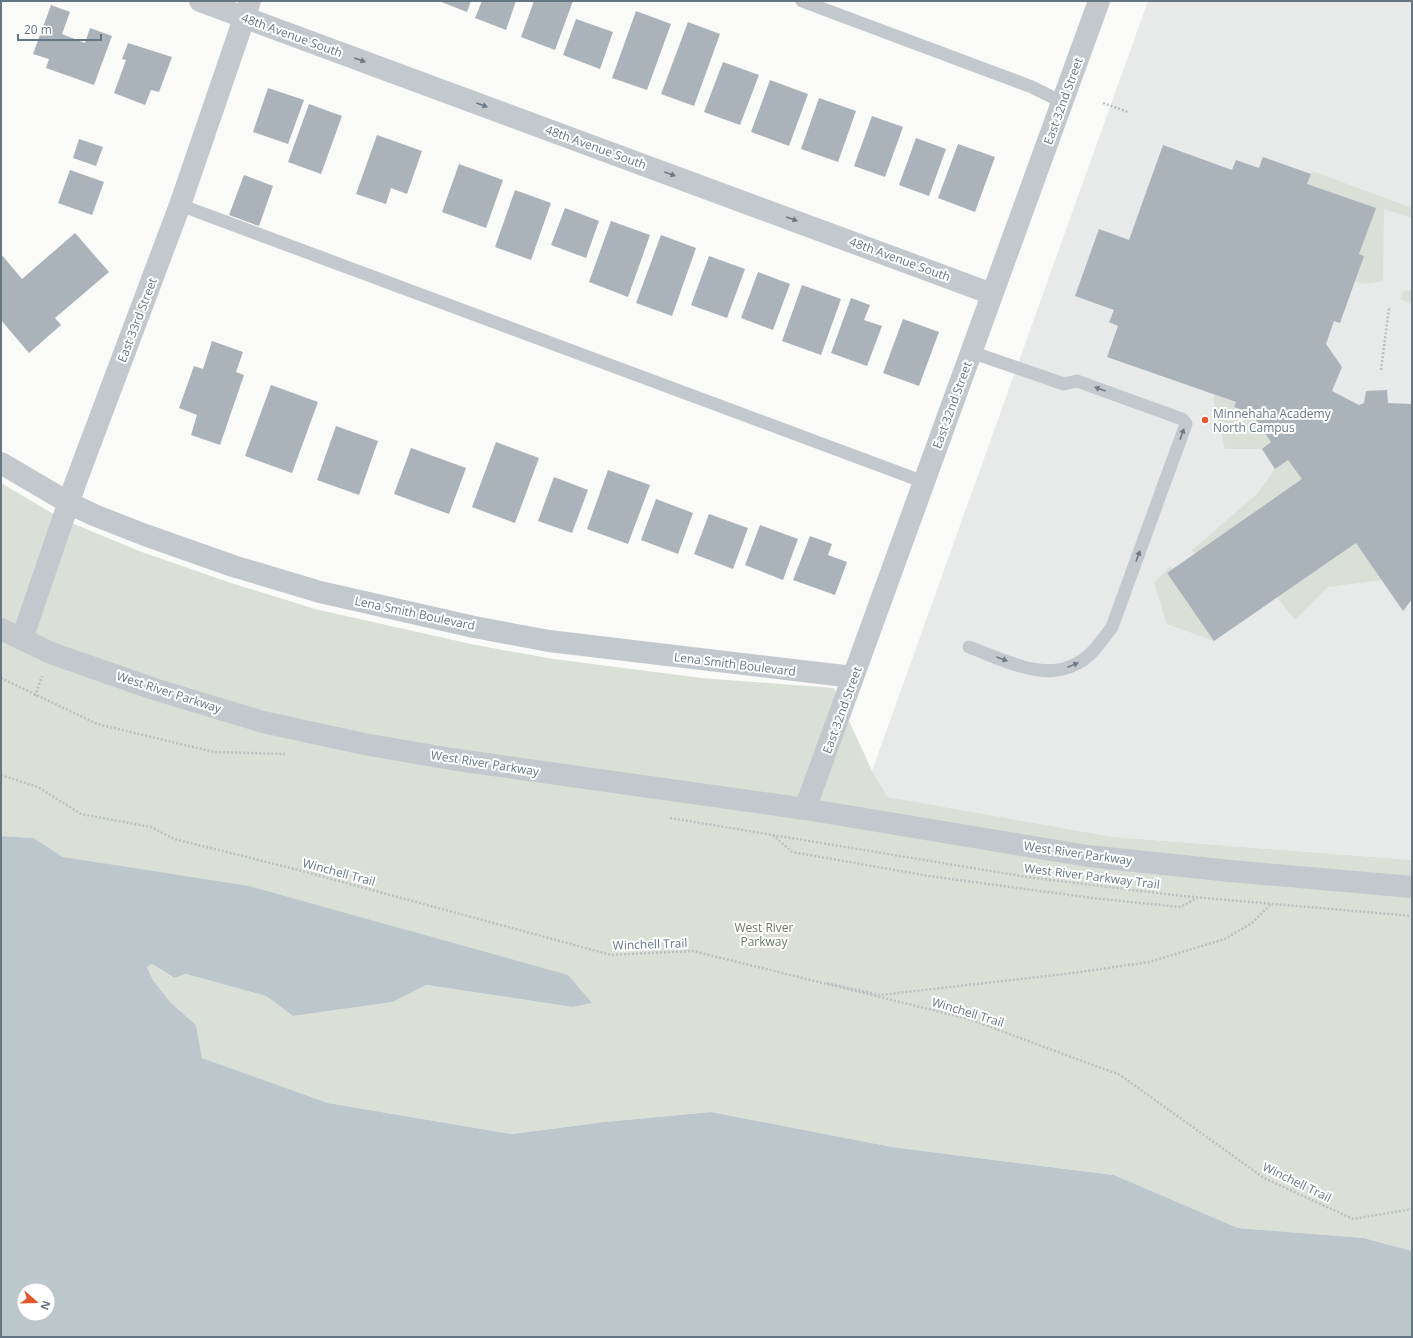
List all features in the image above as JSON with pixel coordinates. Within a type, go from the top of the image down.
[{"type":"street","name":"48th Avenue South","points":[[200,1],[248,9],[992,294]]},
{"type":"street","name":"East 32nd Street","points":[[805,809],[1099,1]]},
{"type":"street","name":"East 33rd Street","points":[[22,638],[70,503],[75,484],[180,205],[248,9]]},
{"type":"street","name":"Lena Smith Boulevard","points":[[1,463],[70,503],[145,535],[262,575],[320,592],[474,627],[550,641],[853,677]]},
{"type":"street","name":"West River Parkway","points":[[1,629],[51,653],[154,689],[263,722],[364,744],[451,759],[805,809],[1088,856],[1230,871],[1412,887]]},
{"type":"lane","points":[[802,1],[1032,87],[1062,102]]},
{"type":"lane","points":[[180,205],[924,482]]},
{"type":"lane","points":[[969,647],[1035,671],[1057,670],[1078,663],[1097,647],[1112,627],[1186,424],[1182,419],[1077,381],[1064,384],[971,352]]},
{"type":"path","points":[[1103,103],[1128,112]]},
{"type":"path","points":[[1381,370],[1389,308]]},
{"type":"path","points":[[35,696],[44,670]]},
{"type":"path","points":[[1,678],[35,696],[97,724],[207,751],[286,754]]},
{"type":"path","name":"Winchell Trail","points":[[1,775],[38,786],[81,814],[151,827],[174,839],[291,868],[611,955],[693,951],[969,1019],[1120,1075],[1264,1178],[1353,1219],[1412,1209]]},
{"type":"path","name":"West River Parkway Trail","points":[[1197,898],[1180,907],[1092,898],[929,876],[792,852],[773,834],[1027,877],[1197,898],[1412,916]]},
{"type":"path","points":[[693,951],[880,995],[1073,973],[1148,962],[1225,939],[1252,923],[1272,904]]},
{"type":"shaded area","name":"Minnehaha Academy North Campus","points":[[1148,1],[1412,1],[1412,860],[1114,837],[888,797],[872,771]]},
{"type":"shaded area","points":[[1,836],[34,838],[63,857],[249,886],[568,975],[592,1003],[573,1007],[426,985],[393,1002],[293,1016],[266,996],[186,974],[174,978],[152,964],[147,967],[153,980],[170,1002],[196,1025],[202,1058],[328,1103],[512,1134],[604,1122],[711,1112],[892,1147],[1114,1175],[1238,1228],[1364,1238],[1412,1251],[1412,1337],[1,1337]]},
{"type":"green space","points":[[1312,171],[1412,208],[1412,218],[1384,209],[1383,281],[1362,284],[1355,281],[1364,256],[1359,254],[1375,208],[1307,184]]},
{"type":"green space","points":[[1412,290],[1412,304],[1400,299],[1403,291]]},
{"type":"green space","points":[[1215,395],[1236,402],[1234,407],[1251,413],[1271,442],[1262,449],[1225,449],[1213,399]]},
{"type":"green space","points":[[1288,460],[1302,479],[1195,554],[1192,550],[1257,494],[1275,469]]},
{"type":"green space","name":"West River Parkway","points":[[1,483],[62,519],[139,551],[228,582],[315,609],[471,644],[547,658],[701,678],[834,688],[872,771],[888,797],[1114,837],[1412,860],[1412,1251],[1364,1238],[1238,1228],[1114,1175],[892,1147],[711,1112],[604,1122],[512,1134],[328,1103],[202,1058],[196,1025],[170,1002],[153,980],[147,967],[152,964],[173,978],[186,974],[266,996],[293,1016],[393,1002],[426,985],[573,1007],[591,1003],[63,857],[34,838],[1,836]]},
{"type":"green space","points":[[1356,543],[1382,580],[1328,587],[1295,620],[1277,597]]},
{"type":"green space","points":[[1170,566],[1173,569],[1167,573],[1214,641],[1167,624],[1154,583]]},
{"type":"building","points":[[439,1],[471,1],[467,12]]},
{"type":"building","points":[[482,1],[516,1],[506,30],[475,18]]},
{"type":"building","points":[[534,1],[573,1],[555,50],[521,37]]},
{"type":"building","points":[[51,5],[70,12],[62,34],[85,43],[90,28],[112,36],[94,85],[46,68],[49,59],[33,54]]},
{"type":"building","points":[[636,11],[671,24],[647,90],[612,78]]},
{"type":"building","points":[[576,19],[613,32],[600,69],[563,55]]},
{"type":"building","points":[[688,22],[720,34],[694,106],[661,94]]},
{"type":"building","points":[[128,43],[172,57],[159,92],[151,90],[145,105],[114,93],[126,60],[122,59]]},
{"type":"building","points":[[723,62],[759,75],[740,125],[704,112]]},
{"type":"building","points":[[770,80],[808,94],[789,146],[751,132]]},
{"type":"building","points":[[268,88],[304,100],[288,144],[253,132]]},
{"type":"building","points":[[819,98],[856,111],[838,162],[801,149]]},
{"type":"building","points":[[309,104],[342,116],[321,174],[288,162]]},
{"type":"building","points":[[872,116],[903,127],[885,177],[854,166]]},
{"type":"building","points":[[377,135],[422,151],[407,194],[391,188],[386,204],[356,194]]},
{"type":"building","points":[[916,138],[946,149],[929,196],[899,185]]},
{"type":"building","points":[[79,139],[103,147],[96,166],[73,158]]},
{"type":"building","points":[[958,144],[995,157],[975,212],[938,198]]},
{"type":"building","points":[[1163,145],[1232,170],[1236,160],[1259,168],[1263,157],[1311,174],[1307,184],[1376,208],[1359,254],[1364,256],[1340,323],[1334,321],[1326,344],[1342,367],[1332,391],[1359,405],[1364,403],[1366,391],[1387,390],[1388,403],[1412,404],[1412,599],[1403,611],[1356,543],[1214,641],[1167,573],[1302,479],[1288,460],[1275,469],[1262,449],[1271,442],[1251,413],[1234,407],[1236,402],[1107,357],[1118,326],[1109,322],[1114,310],[1075,296],[1099,229],[1129,240]]},
{"type":"building","points":[[459,164],[503,180],[486,228],[442,212]]},
{"type":"building","points":[[70,170],[104,182],[92,215],[58,203]]},
{"type":"building","points":[[244,175],[273,186],[259,226],[229,215]]},
{"type":"building","points":[[515,190],[551,203],[531,260],[495,247]]},
{"type":"building","points":[[565,208],[599,221],[586,258],[551,245]]},
{"type":"building","points":[[611,221],[650,235],[628,297],[589,282]]},
{"type":"building","points":[[75,233],[109,272],[55,318],[61,325],[29,353],[1,320],[1,254],[22,279]]},
{"type":"building","points":[[661,235],[696,248],[672,316],[636,303]]},
{"type":"building","points":[[709,256],[745,269],[727,318],[691,305]]},
{"type":"building","points":[[758,272],[790,284],[773,330],[741,318]]},
{"type":"building","points":[[802,285],[841,299],[821,355],[782,341]]},
{"type":"building","points":[[851,298],[870,305],[864,320],[882,326],[867,366],[831,353]]},
{"type":"building","points":[[903,319],[939,332],[919,386],[883,373]]},
{"type":"building","points":[[212,341],[243,352],[236,372],[244,375],[220,445],[191,435],[197,415],[179,408],[194,366],[203,369]]},
{"type":"building","points":[[271,385],[318,402],[292,473],[245,456]]},
{"type":"building","points":[[336,426],[378,441],[359,495],[317,480]]},
{"type":"building","points":[[496,442],[539,458],[515,523],[472,507]]},
{"type":"building","points":[[411,448],[466,468],[449,514],[394,494]]},
{"type":"building","points":[[608,470],[650,485],[628,544],[587,529]]},
{"type":"building","points":[[554,477],[588,490],[572,533],[538,521]]},
{"type":"building","points":[[656,499],[693,513],[678,554],[641,540]]},
{"type":"building","points":[[709,514],[748,528],[733,569],[694,554]]},
{"type":"building","points":[[760,525],[798,539],[783,580],[745,565]]},
{"type":"building","points":[[810,536],[832,544],[828,555],[847,562],[835,595],[793,580]]},
{"type":"place","name":"Minnehaha Academy North Campus","points":[[1205,420]]}]
